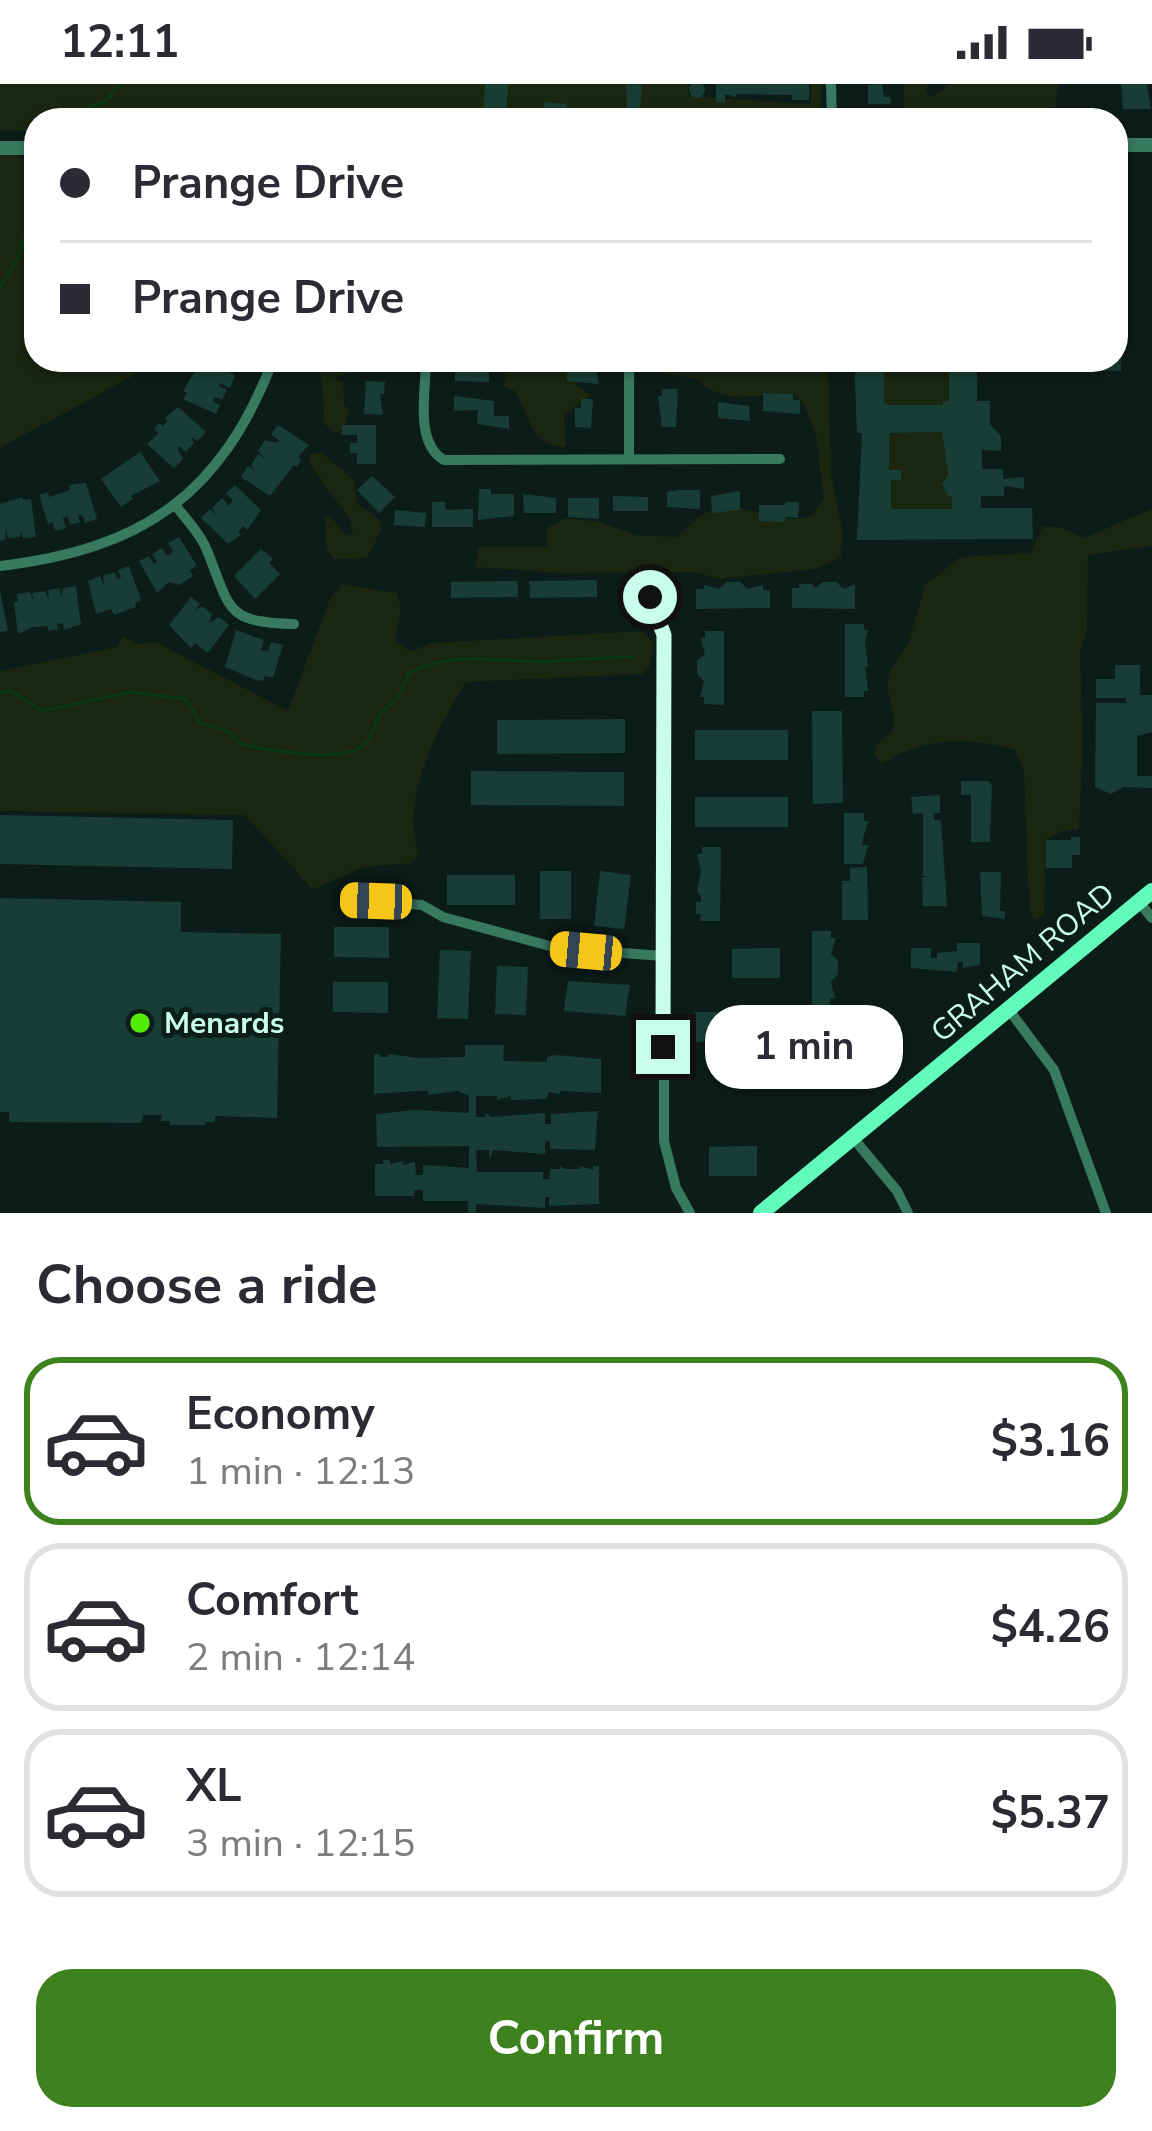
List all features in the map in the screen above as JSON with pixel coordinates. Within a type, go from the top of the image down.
[{"type":"main road","name":"GRAHAM ROAD","points":[[761,1213],[1146,897]]},
{"type":"street","points":[[0,566],[93,550],[175,505],[196,489],[228,449],[257,402],[268,372]]},
{"type":"street","points":[[426,372],[429,447],[444,460],[780,459]]},
{"type":"street","points":[[629,372],[629,459]]},
{"type":"street","points":[[175,505],[207,547],[225,601],[257,623],[295,624]]},
{"type":"street","points":[[650,597],[664,635],[664,1141],[676,1188],[690,1213]]},
{"type":"street","points":[[1146,897],[1152,918]]},
{"type":"street","points":[[349,900],[422,905],[443,917],[556,948],[663,956]]},
{"type":"street","points":[[1009,1010],[1054,1070],[1106,1213]]},
{"type":"street","points":[[854,1139],[897,1191],[908,1213]]},
{"type":"green space","points":[[0,84],[688,84],[689,96],[810,104],[811,84],[822,84],[821,108],[24,108],[24,130],[0,131]]},
{"type":"green space","points":[[904,84],[928,84],[925,92],[932,98],[949,84],[1059,84],[1055,108],[903,108]]},
{"type":"green space","points":[[0,148],[15,148],[19,159],[24,159],[24,372],[137,372],[0,448]]},
{"type":"green space","points":[[321,372],[353,372],[336,380],[343,383],[349,412],[344,430],[336,433],[323,423]]},
{"type":"green space","points":[[506,372],[574,372],[576,385],[592,395],[564,415],[566,447],[554,446],[538,436],[515,391],[504,387]]},
{"type":"green space","points":[[828,372],[831,474],[843,533],[841,557],[815,569],[720,579],[695,572],[563,573],[475,567],[478,547],[547,547],[547,528],[565,518],[600,522],[635,535],[678,537],[714,509],[730,507],[792,519],[812,516],[823,499],[817,439],[803,402],[793,394],[730,396],[698,379],[666,374]]},
{"type":"green space","points":[[884,372],[949,372],[949,401],[943,405],[884,402]]},
{"type":"green space","points":[[942,432],[948,475],[942,484],[952,496],[952,509],[891,509],[891,480],[901,480],[901,471],[889,470],[889,433]]},
{"type":"green space","points":[[322,453],[355,481],[356,503],[379,519],[381,530],[367,558],[335,559],[326,549],[325,516],[346,536],[353,532],[349,518],[308,462],[311,454]]},
{"type":"green space","points":[[1152,509],[1152,546],[1088,555],[1087,629],[1080,653],[1079,829],[1046,840],[1044,916],[1034,920],[1029,906],[1024,772],[1015,750],[947,742],[914,748],[882,764],[874,754],[895,721],[887,686],[891,669],[908,643],[925,585],[960,557],[1030,553],[1043,526],[1063,528],[1083,538]]},
{"type":"green space","points":[[342,584],[397,593],[401,608],[395,640],[410,651],[432,643],[643,631],[653,643],[650,666],[643,674],[466,682],[424,766],[414,812],[419,856],[411,863],[363,867],[313,890],[245,815],[0,811],[0,671],[117,647],[123,636],[137,644],[156,642],[288,711],[330,599]]},
{"type":"building","points":[[697,82],[705,90],[697,98],[689,90]]},
{"type":"building","points":[[485,84],[508,84],[507,108],[484,108]]},
{"type":"building","points":[[642,84],[640,108],[627,108],[626,85]]},
{"type":"building","points":[[716,84],[809,84],[809,100],[792,100],[792,95],[725,94],[725,102],[716,102]]},
{"type":"building","points":[[882,84],[891,104],[868,104],[868,85]]},
{"type":"building","points":[[1121,84],[1147,84],[1151,109],[1123,108]]},
{"type":"building","points":[[544,102],[567,104],[567,108],[544,108]]},
{"type":"building","points":[[194,372],[235,376],[230,388],[220,383],[227,390],[222,400],[215,397],[213,401],[220,405],[216,414],[183,399],[187,393],[183,391]]},
{"type":"building","points":[[455,372],[489,372],[489,382],[455,381]]},
{"type":"building","points":[[567,372],[596,372],[599,384],[567,381]]},
{"type":"building","points":[[854,372],[884,372],[884,402],[889,405],[943,405],[949,401],[949,372],[977,372],[977,401],[990,401],[990,425],[1001,436],[1001,451],[982,450],[982,469],[1003,469],[1003,479],[1024,477],[1024,489],[1004,486],[1004,496],[981,496],[981,508],[1032,508],[1033,539],[857,540],[862,433],[857,433]],"holes":[[[942,432],[948,475],[942,484],[952,496],[952,509],[891,509],[891,480],[901,480],[901,470],[889,470],[889,433]]]},
{"type":"building","points":[[366,381],[385,382],[384,394],[380,394],[383,415],[364,414]]},
{"type":"building","points":[[662,389],[678,389],[676,427],[662,427],[658,396]]},
{"type":"building","points":[[763,393],[793,394],[793,400],[800,400],[800,414],[763,411]]},
{"type":"building","points":[[454,396],[494,401],[494,416],[509,416],[509,429],[477,424],[478,410],[454,411]]},
{"type":"building","points":[[581,399],[593,399],[591,428],[575,427],[575,408],[581,408]]},
{"type":"building","points":[[718,402],[749,406],[750,421],[718,418]]},
{"type":"building","points":[[178,407],[206,432],[197,441],[191,436],[194,443],[186,452],[177,448],[183,459],[174,468],[147,444],[159,433],[154,429],[159,423],[163,426]]},
{"type":"building","points":[[278,425],[309,445],[298,457],[297,467],[270,496],[241,477],[248,466],[255,470],[251,465],[258,454],[266,459],[258,451],[265,440],[277,443],[271,435]]},
{"type":"building","points":[[342,425],[376,425],[376,464],[357,464],[350,443],[357,443],[357,435],[342,435]]},
{"type":"building","points":[[140,452],[160,481],[131,496],[121,507],[101,479]]},
{"type":"building","points":[[372,476],[395,497],[379,513],[357,490]]},
{"type":"building","points":[[86,483],[97,519],[85,523],[82,515],[80,522],[70,525],[68,517],[63,518],[66,528],[55,531],[39,495],[48,492],[49,497],[70,490],[69,485]]},
{"type":"building","points":[[235,485],[261,510],[247,530],[243,526],[241,535],[228,544],[201,518],[210,509],[216,515],[212,508],[222,498],[229,506],[233,500],[226,493]]},
{"type":"building","points":[[479,489],[514,494],[514,516],[478,520]]},
{"type":"building","points":[[700,490],[700,509],[667,507],[667,492]]},
{"type":"building","points":[[740,491],[740,510],[712,513],[711,496]]},
{"type":"building","points":[[523,494],[556,498],[556,513],[524,513]]},
{"type":"building","points":[[613,496],[648,497],[648,511],[613,511]]},
{"type":"building","points":[[568,498],[599,498],[599,519],[568,517]]},
{"type":"building","points":[[31,499],[36,537],[23,538],[21,530],[20,537],[8,538],[6,529],[5,540],[0,541],[0,504]]},
{"type":"building","points":[[432,502],[445,502],[446,510],[473,509],[473,527],[432,527]]},
{"type":"building","points":[[799,502],[798,518],[759,521],[759,505]]},
{"type":"building","points":[[395,510],[426,513],[425,527],[394,525]]},
{"type":"building","points":[[179,537],[197,566],[190,570],[193,576],[179,585],[169,582],[157,593],[139,561],[149,556],[154,564],[152,554],[162,548],[167,556],[171,554],[168,543]]},
{"type":"building","points":[[261,549],[280,574],[255,599],[234,576]]},
{"type":"building","points":[[129,566],[141,600],[136,607],[114,615],[111,609],[96,614],[88,581],[100,576],[104,586],[103,576],[115,572],[121,578],[118,570]]},
{"type":"building","points":[[597,580],[597,597],[530,598],[529,581]]},
{"type":"building","points":[[518,581],[518,597],[451,598],[451,582]]},
{"type":"building","points":[[727,582],[740,582],[748,589],[763,585],[763,590],[770,590],[770,608],[696,609],[696,589],[704,585],[719,589]]},
{"type":"building","points":[[836,582],[844,589],[855,584],[855,609],[792,608],[792,588],[812,584],[815,588]]},
{"type":"building","points":[[76,586],[81,624],[64,630],[63,623],[57,624],[58,629],[48,631],[48,626],[33,627],[18,634],[17,594],[30,592],[34,603],[32,593],[45,591],[49,599],[48,590],[60,588],[61,598],[63,588]]},
{"type":"building","points":[[0,590],[8,631],[0,632]]},
{"type":"building","points":[[191,597],[200,604],[195,611],[202,606],[212,614],[209,623],[219,617],[229,625],[208,653],[195,643],[191,648],[169,625]]},
{"type":"building","points":[[845,624],[864,624],[868,630],[868,691],[864,697],[845,697]]},
{"type":"building","points":[[236,630],[264,640],[261,650],[268,651],[271,642],[283,645],[273,678],[256,680],[225,667]]},
{"type":"building","points":[[705,631],[724,631],[724,705],[704,704],[700,697],[704,681],[697,674],[697,661],[705,654],[701,638]]},
{"type":"building","points":[[1115,665],[1140,665],[1140,695],[1152,695],[1152,732],[1137,736],[1137,776],[1152,776],[1152,788],[1123,787],[1111,794],[1095,787],[1096,703],[1126,703],[1126,698],[1096,698],[1096,679],[1115,679]]},
{"type":"building","points":[[812,711],[842,711],[843,803],[813,804]]},
{"type":"building","points":[[625,719],[625,753],[497,754],[497,720]]},
{"type":"building","points":[[695,730],[788,730],[788,760],[695,760]]},
{"type":"building","points":[[471,771],[624,772],[624,806],[471,805]]},
{"type":"building","points":[[961,781],[989,781],[992,786],[990,842],[971,842],[971,795],[961,795]]},
{"type":"building","points":[[940,795],[940,813],[934,813],[934,820],[941,820],[947,906],[923,906],[922,878],[930,876],[923,876],[923,813],[913,814],[911,797]]},
{"type":"building","points":[[695,797],[788,797],[788,827],[695,827]]},
{"type":"building","points":[[844,813],[864,813],[868,821],[863,864],[844,864]]},
{"type":"building","points":[[0,815],[233,820],[232,869],[0,864]]},
{"type":"building","points":[[1080,837],[1080,855],[1072,855],[1072,868],[1046,868],[1046,840]]},
{"type":"building","points":[[702,847],[721,847],[720,921],[700,921],[701,914],[696,914],[696,902],[701,902],[697,854],[702,854]]},
{"type":"building","points":[[867,867],[868,920],[842,920],[842,881],[850,881],[850,868]]},
{"type":"building","points":[[540,871],[571,871],[571,919],[540,919]]},
{"type":"building","points":[[600,871],[631,875],[624,929],[594,926]]},
{"type":"building","points":[[980,872],[1001,872],[1000,911],[1005,911],[1005,919],[982,916]]},
{"type":"building","points":[[447,875],[515,875],[515,905],[447,905]]},
{"type":"building","name":"Menards","points":[[0,898],[181,902],[181,932],[281,934],[277,1118],[215,1116],[215,1122],[206,1125],[170,1125],[170,1121],[161,1121],[162,1115],[143,1115],[142,1123],[9,1122],[9,1112],[0,1112]]},
{"type":"building","points":[[334,927],[389,927],[389,958],[334,957]]},
{"type":"building","points":[[812,931],[831,931],[831,938],[836,938],[831,954],[838,961],[838,974],[831,982],[835,998],[830,998],[830,1005],[812,1005]]},
{"type":"building","points":[[957,943],[980,943],[980,965],[963,968],[963,962],[958,962],[957,972],[911,968],[911,948],[931,948],[931,958],[937,958],[937,953],[957,951]]},
{"type":"building","points":[[780,948],[780,978],[732,978],[732,949]]},
{"type":"building","points":[[440,950],[471,951],[468,1019],[437,1018]]},
{"type":"building","points":[[497,966],[528,967],[526,1015],[495,1014]]},
{"type":"building","points":[[568,981],[630,985],[625,1016],[564,1011]]},
{"type":"building","points":[[333,982],[388,982],[388,1013],[333,1012]]},
{"type":"building","points":[[844,1010],[864,1010],[867,1019],[863,1087],[844,1087]]},
{"type":"building","points":[[695,1012],[788,1012],[788,1041],[695,1042]]},
{"type":"building","points":[[465,1045],[504,1045],[503,1061],[547,1062],[547,1057],[556,1055],[601,1059],[601,1093],[560,1091],[549,1092],[546,1099],[511,1100],[511,1096],[497,1100],[497,1096],[476,1096],[476,1117],[545,1113],[545,1124],[551,1124],[551,1114],[598,1111],[595,1150],[550,1149],[550,1142],[545,1141],[545,1154],[493,1150],[490,1160],[489,1150],[476,1150],[477,1172],[543,1172],[543,1179],[550,1179],[550,1169],[560,1166],[593,1170],[599,1166],[599,1204],[549,1206],[549,1197],[545,1197],[545,1208],[476,1204],[476,1213],[468,1213],[468,1201],[423,1201],[423,1190],[414,1190],[414,1196],[375,1196],[375,1164],[383,1160],[390,1164],[403,1161],[403,1165],[415,1162],[416,1175],[423,1175],[423,1165],[469,1168],[469,1146],[377,1147],[376,1114],[469,1113],[469,1096],[457,1091],[374,1094],[374,1054],[465,1057]]},
{"type":"building","points":[[757,1146],[757,1176],[709,1176],[709,1147]]},
{"type":"waterway","points":[[87,108],[106,101],[119,84]]},
{"type":"waterway","points":[[0,287],[19,256],[24,237]]},
{"type":"waterway","points":[[0,693],[10,690],[42,711],[131,692],[186,699],[200,723],[230,732],[241,744],[304,754],[340,754],[364,745],[379,716],[401,693],[408,674],[427,666],[463,659],[537,662],[633,657]]},
{"type":"place","name":"Menards","points":[[140,1023]]},
{"type":"route","points":[[650,597],[664,635],[663,1047]]}]
